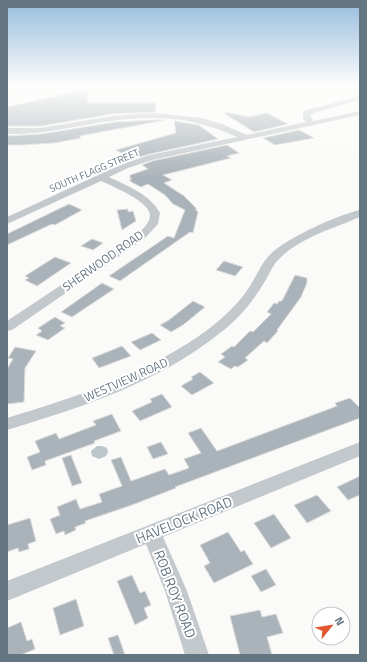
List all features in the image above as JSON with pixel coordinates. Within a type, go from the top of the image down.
[{"type":"street","points":[[7,131],[45,130],[140,116]]},
{"type":"street","points":[[157,116],[204,121],[224,127],[245,137]]},
{"type":"street","points":[[306,116],[307,119],[311,123]]},
{"type":"street","name":"SOUTH FLAGG STREET","points":[[7,221],[125,166],[150,158],[346,116]]},
{"type":"street","name":"SHERWOOD ROAD","points":[[7,328],[138,238],[149,228],[154,220],[155,213],[151,205],[101,177]]},
{"type":"street","name":"WESTVIEW ROAD","points":[[7,424],[72,404],[116,388],[145,375],[186,352],[215,330],[246,301],[261,280],[272,259],[279,252],[312,234],[357,217]]},
{"type":"street","name":"HAVELOCK ROAD","points":[[7,591],[360,449]]},
{"type":"street","name":"ROB ROY ROAD","points":[[151,533],[176,592],[197,655]]},
{"type":"shaded area","points":[[97,446],[107,448],[108,452],[106,456],[99,459],[92,456],[91,451]]},
{"type":"building","points":[[7,116],[101,116],[41,126],[7,126]]},
{"type":"building","points":[[228,116],[273,116],[288,124],[254,132]]},
{"type":"building","points":[[166,120],[79,136],[81,138],[54,143],[7,145],[7,136],[41,134],[116,122]]},
{"type":"building","points":[[174,121],[199,125],[218,139],[132,159],[116,150],[176,133]]},
{"type":"building","points":[[299,130],[314,138],[275,145],[263,138]]},
{"type":"building","points":[[227,145],[239,153],[227,156],[231,158],[163,175],[172,180],[164,183],[184,196],[197,209],[195,209],[198,212],[193,233],[190,232],[120,281],[109,276],[168,236],[174,238],[185,210],[173,204],[165,195],[148,184],[141,187],[133,183],[129,180],[132,179],[130,178],[130,175],[148,169],[142,165],[152,161]]},
{"type":"building","points":[[69,204],[82,210],[55,225],[52,224],[7,245],[7,234]]},
{"type":"building","points":[[128,209],[128,212],[133,211],[136,221],[122,230],[117,210]]},
{"type":"building","points":[[92,239],[103,243],[93,250],[81,246]]},
{"type":"building","points":[[55,257],[71,263],[37,286],[25,280],[29,278],[25,276]]},
{"type":"building","points":[[224,261],[243,267],[235,276],[216,270]]},
{"type":"building","points":[[295,275],[307,278],[307,283],[301,297],[277,330],[278,331],[267,343],[264,341],[245,358],[248,360],[238,367],[235,366],[231,369],[218,362],[225,357],[221,354],[232,346],[234,347],[250,331],[253,332],[271,314],[267,312],[274,303],[277,304],[279,301],[282,301]]},
{"type":"building","points":[[102,283],[114,289],[72,317],[61,312]]},
{"type":"building","points":[[193,301],[205,307],[183,325],[171,332],[160,325],[169,320]]},
{"type":"building","points":[[55,317],[65,323],[60,326],[65,328],[48,340],[36,335],[42,331],[38,328]]},
{"type":"building","points":[[152,333],[161,340],[140,350],[131,342]]},
{"type":"building","points":[[122,346],[131,356],[99,368],[92,358]]},
{"type":"building","points":[[15,347],[36,351],[25,368],[24,402],[7,404],[7,369],[13,359],[8,358]]},
{"type":"building","points":[[200,372],[214,383],[192,395],[181,386],[193,379],[191,377]]},
{"type":"building","points":[[162,394],[172,407],[140,421],[132,411],[152,402],[150,399]]},
{"type":"building","points":[[350,398],[360,408],[360,418],[175,487],[176,488],[132,505],[85,521],[86,523],[75,527],[76,530],[65,535],[64,531],[56,534],[50,519],[60,515],[57,507],[76,499],[80,509],[102,502],[99,494],[122,486],[111,460],[121,457],[131,481],[165,469],[169,475],[189,468],[184,459],[201,453],[188,433],[201,428],[217,451],[337,406],[335,403]]},
{"type":"building","points":[[112,414],[121,431],[94,441],[95,443],[45,461],[46,465],[32,470],[27,457],[40,452],[35,441],[56,433],[59,439],[96,425],[93,421]]},
{"type":"building","points":[[161,442],[168,454],[153,459],[147,447]]},
{"type":"building","points":[[71,455],[82,483],[72,486],[62,458]]},
{"type":"building","points":[[360,476],[360,495],[348,500],[337,487]]},
{"type":"building","points":[[317,495],[331,511],[307,523],[294,505]]},
{"type":"building","points":[[274,514],[291,538],[271,548],[254,523]]},
{"type":"building","points":[[30,518],[36,541],[28,544],[29,549],[19,552],[18,548],[7,552],[7,525]]},
{"type":"building","points":[[228,532],[241,552],[244,550],[253,564],[214,583],[204,566],[210,563],[200,545]]},
{"type":"building","points":[[266,569],[276,585],[261,592],[251,576]]},
{"type":"building","points":[[132,575],[140,593],[145,591],[151,605],[144,608],[148,618],[135,625],[117,581]]},
{"type":"building","points":[[76,599],[84,626],[60,635],[53,608]]},
{"type":"building","points":[[260,610],[262,617],[276,614],[283,633],[267,637],[272,655],[240,655],[230,616]]},
{"type":"building","points":[[21,622],[27,641],[32,639],[35,649],[21,655],[7,655],[7,628]]},
{"type":"building","points":[[118,635],[125,655],[114,655],[108,638]]}]
